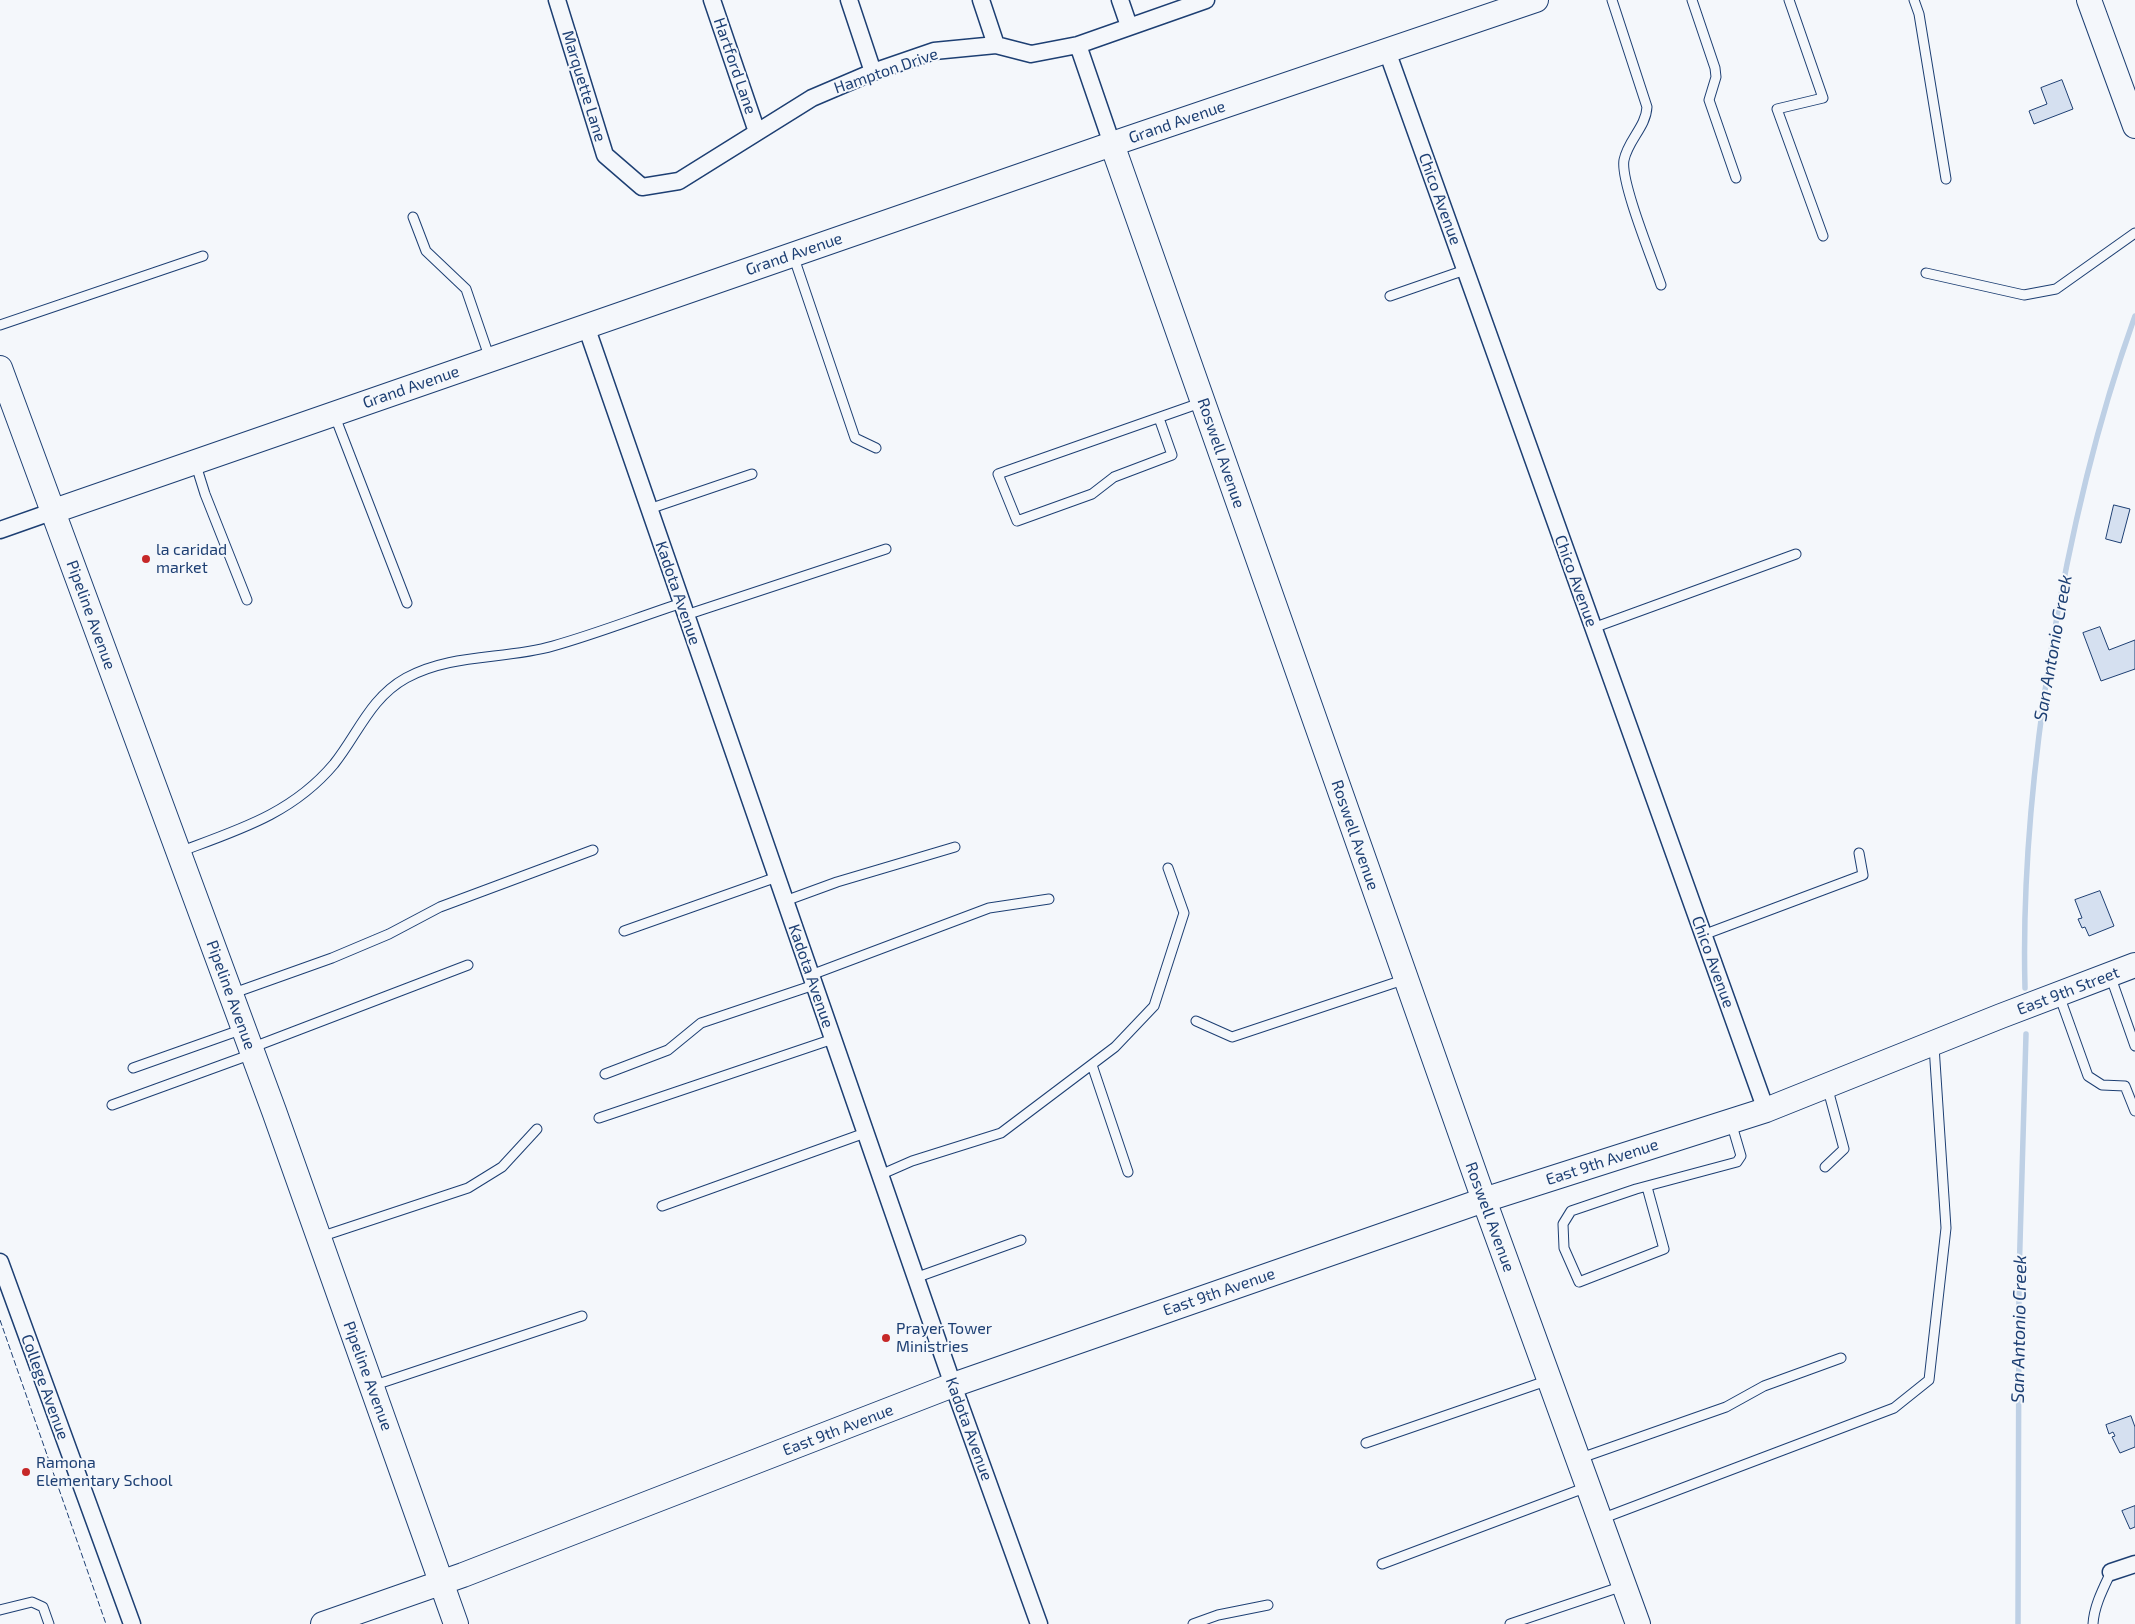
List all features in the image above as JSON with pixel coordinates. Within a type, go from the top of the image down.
[{"type":"street","name":"Marquette Lane","points":[[556,0],[605,155],[642,187]]},
{"type":"street","name":"Hartford Lane","points":[[712,0],[757,132]]},
{"type":"street","points":[[849,0],[873,72]]},
{"type":"street","points":[[981,0],[996,46]]},
{"type":"street","points":[[1120,0],[1129,26]]},
{"type":"street","name":"Hampton Drive","points":[[642,187],[679,181],[812,98],[873,72],[934,51],[996,46],[1031,54],[1078,45],[1206,0]]},
{"type":"street","name":"Grand Avenue","points":[[54,512],[792,254],[1536,0]]},
{"type":"street","points":[[2089,0],[2135,126]]},
{"type":"street","name":"Roswell Avenue","points":[[1078,45],[1484,1200],[1638,1624]]},
{"type":"street","name":"Chico Avenue","points":[[1387,51],[1766,1110]]},
{"type":"street","name":"Kadota Avenue","points":[[586,326],[915,1278],[1038,1623]]},
{"type":"street","name":"Pipeline Avenue","points":[[0,368],[231,994],[456,1624]]},
{"type":"street","points":[[0,530],[54,512]]},
{"type":"street","name":"East 9th Street","points":[[2001,1016],[2135,966]]},
{"type":"street","name":"East 9th Avenue","points":[[323,1624],[442,1583],[953,1385],[1484,1200],[1766,1110],[2001,1016]]},
{"type":"street","name":"College Avenue","points":[[0,1262],[132,1624]]},
{"type":"street","points":[[2111,1572],[2135,1564]]},
{"type":"lane","points":[[1612,0],[1647,107],[1647,115],[1630,143],[1623,161],[1626,182],[1661,285]]},
{"type":"lane","points":[[1692,0],[1716,68],[1716,77],[1709,100],[1736,178]]},
{"type":"lane","points":[[1789,0],[1823,98],[1777,109],[1823,236]]},
{"type":"lane","points":[[1914,0],[1919,14],[1946,179]]},
{"type":"lane","points":[[413,217],[426,250],[466,289],[490,359]]},
{"type":"lane","points":[[1926,273],[2024,295],[2056,289],[2135,233]]},
{"type":"lane","points":[[792,254],[855,438],[876,448]]},
{"type":"lane","points":[[0,325],[203,256]]},
{"type":"lane","points":[[1390,296],[1465,270]]},
{"type":"lane","points":[[1159,418],[1172,455],[1114,477],[1092,494],[1017,521],[998,474],[1203,402]]},
{"type":"lane","points":[[334,414],[407,603]]},
{"type":"lane","points":[[195,462],[205,494],[247,600]]},
{"type":"lane","points":[[649,509],[752,474]]},
{"type":"lane","points":[[179,852],[265,820],[305,794],[334,763],[366,715],[386,691],[407,677],[472,657],[498,656],[552,646],[886,549]]},
{"type":"lane","points":[[1593,628],[1796,554]]},
{"type":"lane","points":[[785,901],[837,882],[955,847]]},
{"type":"lane","points":[[231,994],[332,958],[389,934],[440,907],[593,850]]},
{"type":"lane","points":[[1703,935],[1863,875],[1859,853]]},
{"type":"lane","points":[[880,1175],[912,1161],[1001,1133],[1115,1047],[1154,1006],[1184,913],[1168,868]]},
{"type":"lane","points":[[624,931],[777,877]]},
{"type":"lane","points":[[605,1074],[668,1050],[701,1023],[990,908],[1049,898]]},
{"type":"lane","points":[[112,1105],[249,1044],[468,965]]},
{"type":"lane","points":[[2110,975],[2135,1046]]},
{"type":"lane","points":[[1196,1021],[1232,1037],[1406,979]]},
{"type":"lane","points":[[2058,994],[2088,1076],[2102,1085],[2125,1086],[2135,1111]]},
{"type":"lane","points":[[599,1118],[833,1038]]},
{"type":"lane","points":[[1600,1520],[1894,1408],[1929,1380],[1946,1228],[1934,1043]]},
{"type":"lane","points":[[133,1068],[249,1044]]},
{"type":"lane","points":[[1092,1065],[1128,1172]]},
{"type":"lane","points":[[1825,1167],[1844,1149],[1827,1086]]},
{"type":"lane","points":[[1647,1187],[1664,1249],[1579,1282],[1564,1248],[1563,1224],[1571,1212],[1647,1187],[1738,1162],[1741,1156],[1731,1122]]},
{"type":"lane","points":[[318,1237],[468,1188],[502,1167],[537,1130]]},
{"type":"lane","points":[[662,1206],[865,1133]]},
{"type":"lane","points":[[915,1278],[1021,1240]]},
{"type":"lane","points":[[371,1386],[582,1316]]},
{"type":"lane","points":[[1578,1459],[1726,1407],[1764,1386],[1841,1358]]},
{"type":"lane","points":[[1366,1443],[1549,1380]]},
{"type":"lane","points":[[1382,1564],[1588,1487]]},
{"type":"lane","points":[[2093,1624],[2093,1616],[2100,1595],[2111,1572]]},
{"type":"lane","points":[[1510,1624],[1624,1586]]},
{"type":"lane","points":[[0,1610],[32,1602],[43,1607],[49,1624]]},
{"type":"lane","points":[[1193,1624],[1218,1615],[1268,1605]]},
{"type":"building","points":[[2062,80],[2073,109],[2034,124],[2029,111],[2047,104],[2041,88]]},
{"type":"building","points":[[2114,505],[2130,509],[2121,543],[2106,539]]},
{"type":"building","points":[[2100,627],[2109,650],[2135,640],[2135,669],[2101,681],[2083,633]]},
{"type":"building","points":[[2100,891],[2114,926],[2089,936],[2085,927],[2082,928],[2078,919],[2082,918],[2075,900]]},
{"type":"building","points":[[2131,1416],[2135,1427],[2135,1447],[2120,1453],[2112,1437],[2115,1436],[2113,1432],[2109,1434],[2106,1425]]},
{"type":"building","points":[[2135,1506],[2135,1527],[2130,1529],[2122,1511]]},
{"type":"waterway","name":"San Antonio Creek","points":[[2025,988],[2025,905],[2030,822],[2039,739],[2057,614],[2075,527],[2096,442],[2135,316]]},
{"type":"waterway","name":"San Antonio Creek","points":[[2018,1624],[2019,1278],[2026,1034]]},
{"type":"fence","points":[[0,1320],[106,1624]]},
{"type":"place","name":"la caridad market","points":[[146,559]]},
{"type":"place","name":"Prayer Tower Ministries","points":[[886,1338]]},
{"type":"place","name":"Ramona Elementary School","points":[[26,1472]]}]
